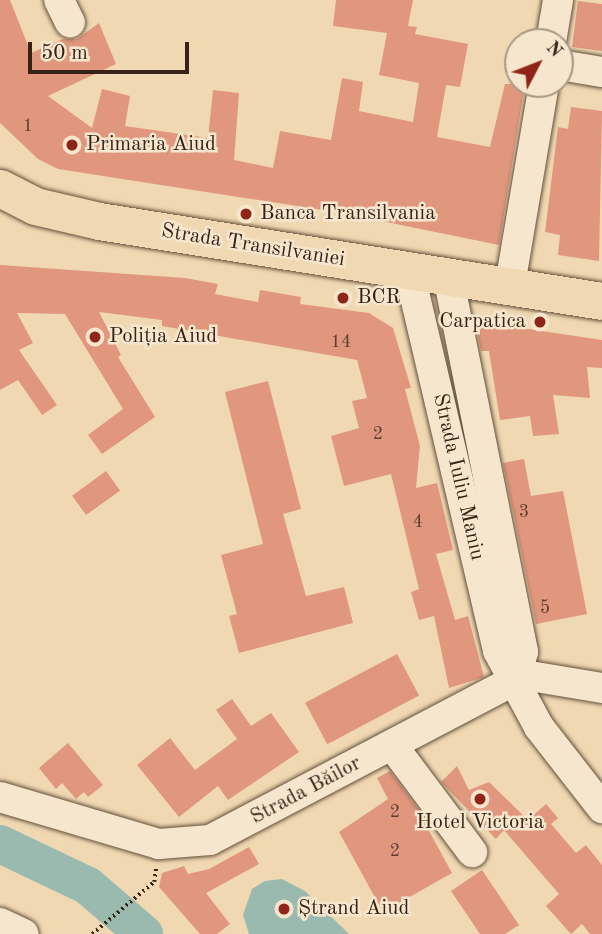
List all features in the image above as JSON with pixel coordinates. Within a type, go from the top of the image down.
[{"type":"main road","name":"Strada Transilvaniei","points":[[5,197],[99,221],[602,301]]},
{"type":"street","points":[[553,28],[558,0]]},
{"type":"street","points":[[574,67],[602,72]]},
{"type":"street","points":[[510,285],[542,98]]},
{"type":"street","name":"Strada Iuliu Maniu","points":[[409,271],[498,651],[539,727],[602,808]]},
{"type":"street","name":"Strada Iuliu Maniu","points":[[448,276],[523,652],[515,680]]},
{"type":"street","name":"Strada Băilor","points":[[0,797],[159,844],[210,840],[232,831],[515,680],[530,676],[602,688]]},
{"type":"street","points":[[392,745],[472,852]]},
{"type":"street","points":[[0,923],[24,934]]},
{"type":"path","points":[[92,934],[153,882],[159,844]]},
{"type":"water","name":"Ștrand Aiud","points":[[282,879],[305,891],[349,934],[249,934],[243,915],[252,889],[265,881]]},
{"type":"building","points":[[0,0],[10,0],[31,53],[63,39],[77,39],[99,23],[116,64],[48,96],[92,128],[102,89],[130,96],[125,126],[208,138],[213,90],[239,93],[234,160],[273,168],[280,131],[331,140],[342,78],[363,82],[359,111],[413,122],[419,83],[379,75],[387,33],[333,26],[336,0],[413,0],[408,26],[417,27],[415,34],[468,44],[460,87],[446,85],[437,137],[490,147],[504,88],[504,98],[523,98],[499,245],[342,213],[58,169],[38,159],[0,123]]},
{"type":"building","points":[[578,1],[602,4],[602,51],[574,47]]},
{"type":"building","points":[[571,107],[602,111],[599,261],[558,255],[560,235],[545,232],[558,127],[568,129]]},
{"type":"building","points":[[0,265],[185,278],[218,284],[215,294],[258,302],[260,290],[301,297],[300,304],[369,313],[393,328],[411,388],[405,389],[420,446],[416,488],[437,483],[453,550],[436,554],[455,620],[468,616],[484,677],[449,688],[434,616],[419,620],[411,592],[419,589],[391,474],[344,486],[331,436],[359,428],[352,401],[367,398],[357,360],[162,326],[162,320],[99,312],[121,355],[118,357],[155,417],[102,454],[88,435],[123,409],[65,314],[17,313],[33,343],[19,350],[57,405],[42,415],[18,380],[0,390]]},
{"type":"building","points":[[475,321],[602,340],[602,368],[587,367],[590,398],[553,395],[559,434],[533,436],[530,416],[500,420],[489,351],[481,351]]},
{"type":"building","points":[[268,381],[301,509],[283,514],[306,596],[344,587],[353,623],[239,653],[229,616],[237,614],[221,555],[263,544],[225,392]]},
{"type":"building","points":[[524,459],[531,496],[563,491],[587,614],[536,624],[503,463]]},
{"type":"building","points":[[106,471],[120,490],[86,515],[72,496]]},
{"type":"building","points":[[397,654],[419,695],[327,744],[305,703]]},
{"type":"building","points":[[232,699],[251,726],[271,713],[299,752],[228,800],[218,786],[179,817],[137,765],[170,738],[195,770],[237,739],[216,710]]},
{"type":"building","points":[[68,743],[103,785],[88,797],[84,792],[76,799],[62,783],[56,789],[39,768]]},
{"type":"building","points":[[457,766],[469,790],[489,782],[528,820],[546,804],[558,818],[551,824],[576,853],[586,845],[602,865],[602,934],[590,934],[582,924],[571,934],[546,906],[559,894],[504,830],[496,839],[441,782]]},
{"type":"building","points":[[390,771],[432,827],[428,829],[452,873],[383,912],[339,832],[388,799],[377,778]]},
{"type":"building","points":[[249,847],[259,864],[206,893],[230,924],[217,934],[200,934],[159,887],[162,873],[184,866],[188,874],[209,869]]},
{"type":"building","points":[[482,870],[519,925],[505,934],[480,934],[451,891]]},
{"type":"waterway","points":[[0,844],[88,886],[144,934]]},
{"type":"place","name":"Primaria Aiud","points":[[72,145]]},
{"type":"place","name":"Banca Transilvania","points":[[246,214]]},
{"type":"place","name":"BCR","points":[[343,298]]},
{"type":"place","name":"Carpatica","points":[[540,322]]},
{"type":"place","name":"Poliția Aiud","points":[[95,337]]},
{"type":"place","name":"Hotel Victoria","points":[[480,799]]},
{"type":"place","name":"Ștrand Aiud","points":[[284,909]]}]
